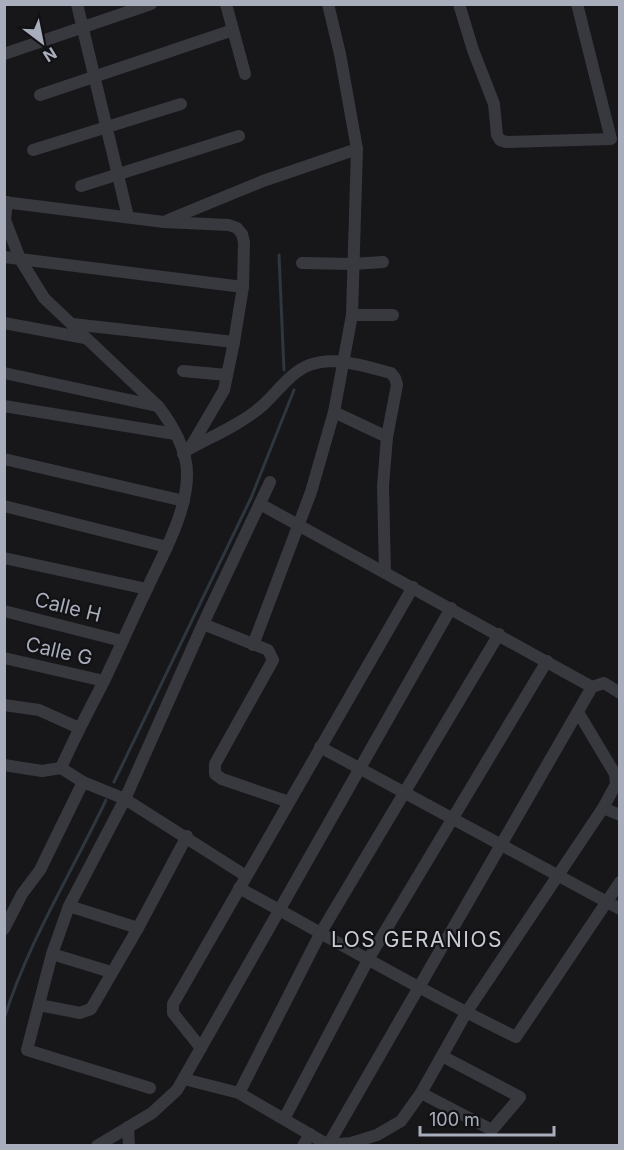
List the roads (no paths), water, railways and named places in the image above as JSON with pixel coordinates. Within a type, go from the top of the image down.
[{"type":"street","points":[[77,4],[128,217]]},
{"type":"street","points":[[4,54],[151,4]]},
{"type":"street","points":[[226,4],[245,74]]},
{"type":"street","points":[[253,645],[311,492],[334,412],[352,315],[357,149],[340,54],[328,4]]},
{"type":"street","points":[[459,4],[473,50],[494,104],[497,135],[500,140],[506,142],[611,139],[578,4]]},
{"type":"street","points":[[40,95],[233,30]]},
{"type":"street","points":[[33,150],[181,104]]},
{"type":"street","points":[[81,186],[239,136]]},
{"type":"street","points":[[164,222],[263,181],[357,149]]},
{"type":"street","points":[[62,768],[79,728],[104,681],[167,547],[184,501],[187,451],[224,390],[243,287],[244,242],[242,234],[230,225],[164,222],[6,202],[5,220],[20,259],[44,298],[158,406],[187,451]]},
{"type":"street","points":[[4,257],[243,287]]},
{"type":"street","points":[[302,263],[383,262]]},
{"type":"street","points":[[352,315],[393,315]]},
{"type":"street","points":[[4,323],[85,338]]},
{"type":"street","points":[[72,324],[234,342]]},
{"type":"street","points":[[187,451],[242,420],[263,405],[303,367],[312,363],[344,361],[391,374],[397,385],[387,437],[383,486],[384,572]]},
{"type":"street","points":[[183,371],[227,375]]},
{"type":"street","points":[[4,373],[158,406]]},
{"type":"street","points":[[4,406],[175,434]]},
{"type":"street","points":[[334,412],[387,437]]},
{"type":"street","points":[[4,459],[184,501]]},
{"type":"street","points":[[150,1088],[27,1050],[52,954],[69,906],[125,799],[203,624],[270,483]]},
{"type":"street","points":[[260,504],[592,687]]},
{"type":"street","points":[[4,506],[167,547]]},
{"type":"street","points":[[4,558],[147,589]]},
{"type":"street","points":[[201,1048],[173,1013],[173,1004],[413,587]]},
{"type":"street","points":[[97,1146],[152,1113],[177,1090],[452,608]]},
{"type":"street","name":"Calle H","points":[[4,612],[122,641]]},
{"type":"street","points":[[203,624],[268,650],[273,657],[273,663],[215,764],[214,772],[219,778],[289,802]]},
{"type":"street","points":[[239,1093],[320,933],[499,634]]},
{"type":"street","name":"Calle G","points":[[4,658],[104,681]]},
{"type":"street","points":[[284,1119],[369,958],[547,661]]},
{"type":"street","points":[[328,1145],[592,687],[604,683],[620,693]]},
{"type":"street","points":[[4,705],[39,710],[79,728]]},
{"type":"street","points":[[184,1079],[239,1093],[328,1145],[351,1143],[377,1136],[401,1121],[421,1093],[466,1013],[603,808],[616,784],[615,774],[578,712]]},
{"type":"street","points":[[320,747],[620,909]]},
{"type":"street","points":[[4,765],[42,771],[62,768],[83,782],[125,799],[187,836],[246,876]]},
{"type":"street","points":[[4,929],[21,894],[40,870],[83,782]]},
{"type":"street","points":[[603,808],[620,815]]},
{"type":"street","points":[[39,1005],[80,1013],[91,1009],[187,836]]},
{"type":"street","points":[[239,888],[369,958],[418,988],[516,1036],[620,882]]},
{"type":"street","points":[[69,906],[138,928]]},
{"type":"street","points":[[52,954],[111,972]]},
{"type":"street","points":[[421,1093],[492,1130],[520,1097],[442,1056]]},
{"type":"street","points":[[128,1127],[129,1146]]},
{"type":"street","points":[[303,1146],[310,1134]]},
{"type":"waterway","points":[[279,255],[284,370]]},
{"type":"waterway","points":[[114,782],[251,498],[294,390]]},
{"type":"waterway","points":[[4,1019],[25,962],[106,800]]},
{"type":"district","name":"LOS GERANIOS","points":[[417,939]]}]
